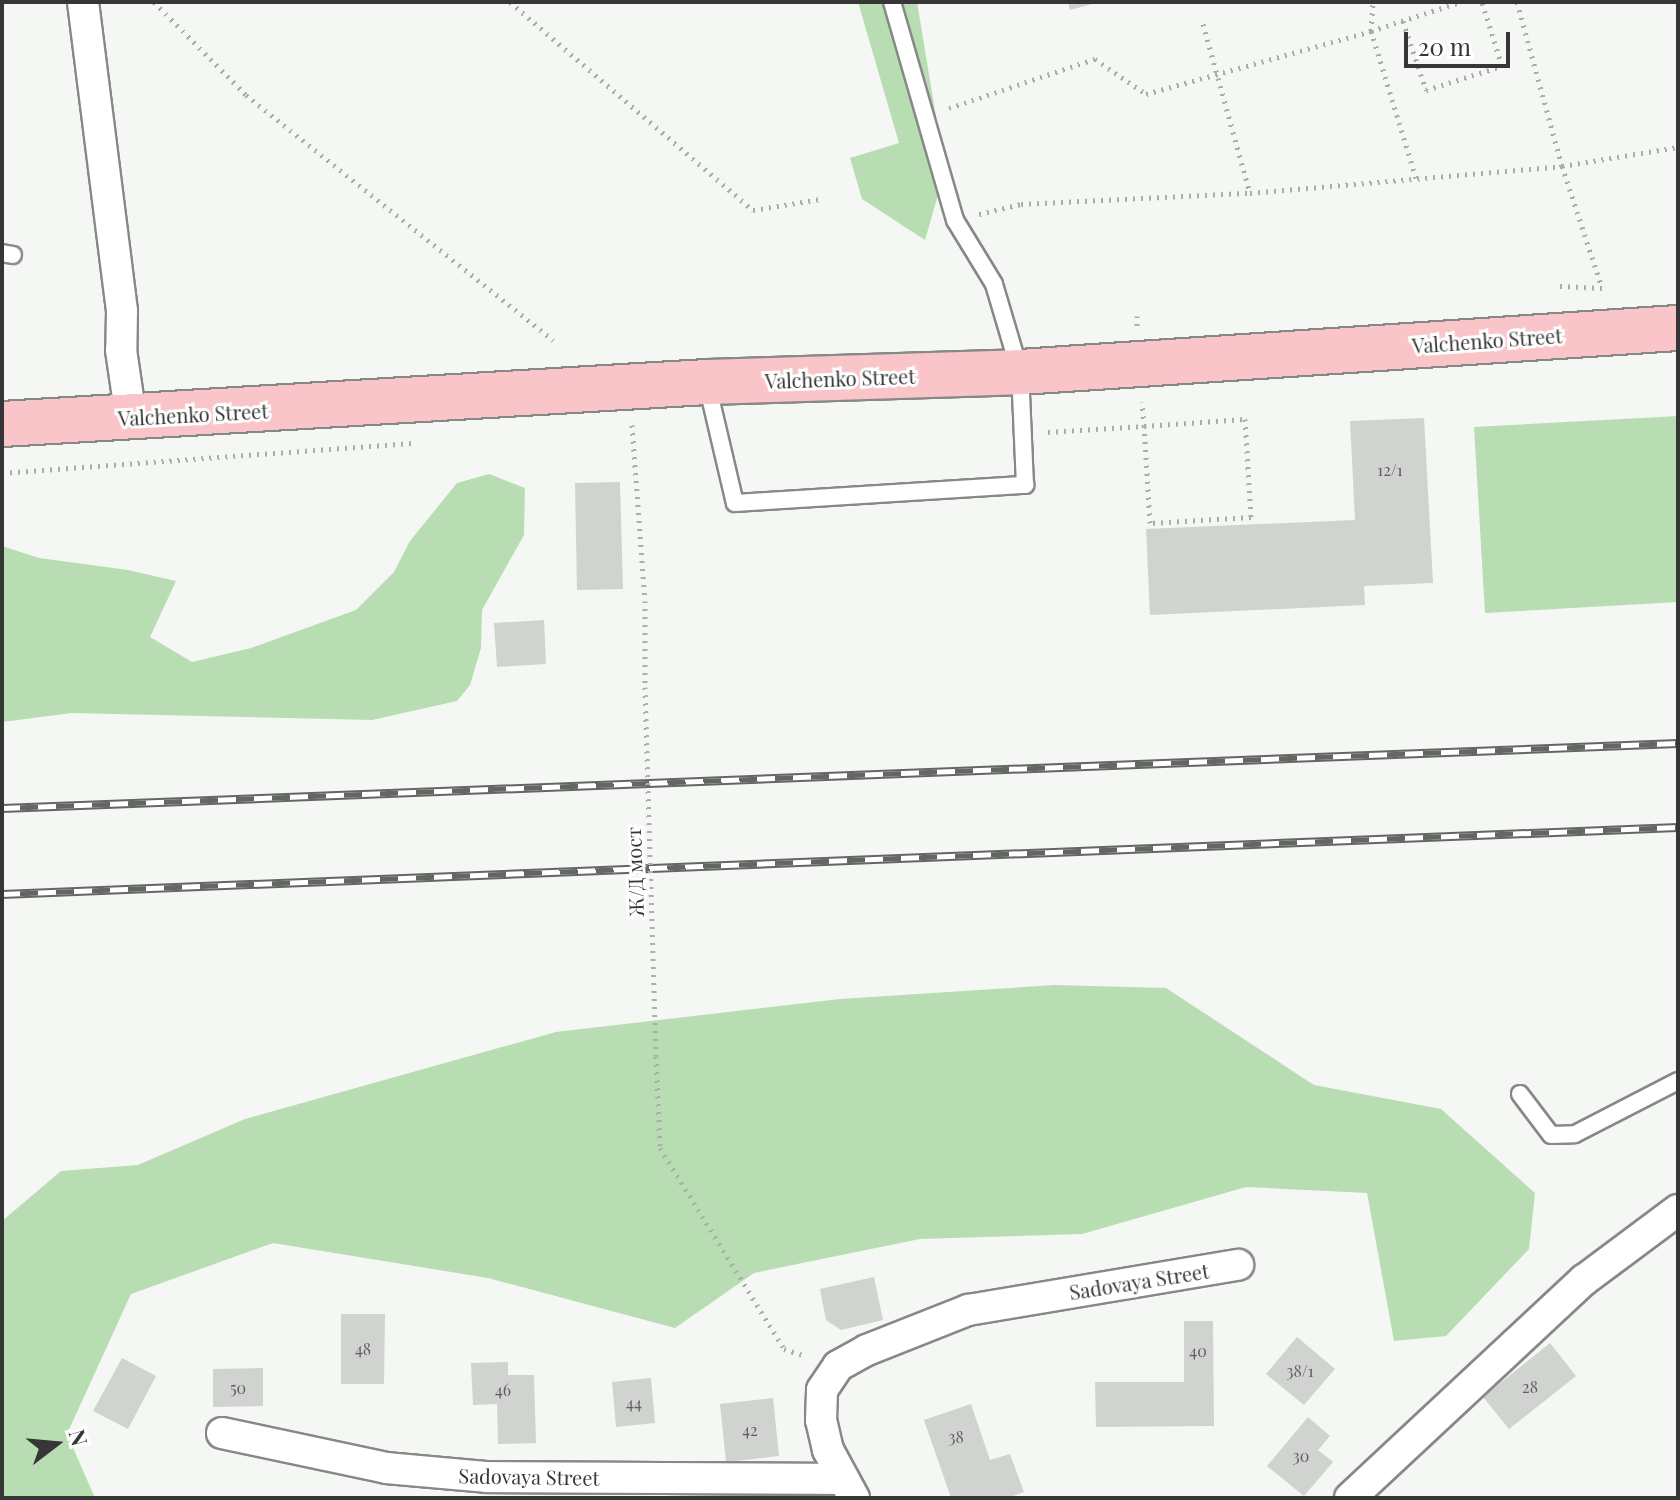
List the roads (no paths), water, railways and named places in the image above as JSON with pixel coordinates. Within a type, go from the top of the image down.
[{"type":"main road","name":"Valchenko Street","points":[[2,424],[706,382],[1020,372],[1678,328]]},
{"type":"street","points":[[83,2],[122,311],[121,350],[131,418]]},
{"type":"street","points":[[1350,1498],[1584,1280],[1678,1210]]},
{"type":"street","name":"Sadovaya Street","points":[[222,1433],[386,1468],[486,1477],[847,1488],[828,1450],[821,1420],[822,1390],[838,1366],[867,1350],[968,1310],[1238,1265]]},
{"type":"lane","points":[[706,382],[735,503],[1025,485],[1020,372],[994,284],[955,220],[892,2]]},
{"type":"lane","points":[[1520,1094],[1551,1135],[1575,1134],[1678,1081]]},
{"type":"railway","points":[[2,808],[1678,743]]},
{"type":"railway","points":[[2,894],[1678,827]]}]
